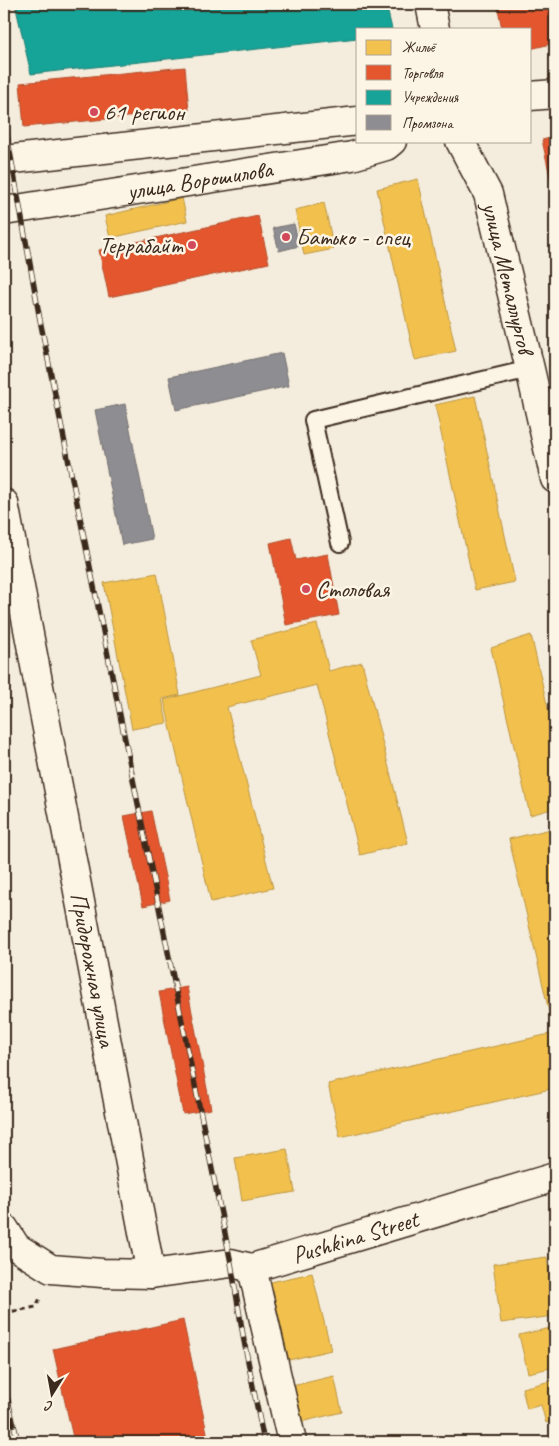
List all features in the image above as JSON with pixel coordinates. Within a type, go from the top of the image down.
[{"type":"main road","points":[[430,4],[435,28]]},
{"type":"main road","points":[[532,96],[555,94]]},
{"type":"main road","name":"улица Ворошилова","points":[[4,160],[356,121]]},
{"type":"main road","name":"улица Ворошилова","points":[[4,212],[352,156],[386,146],[391,142]]},
{"type":"main road","name":"улица Металлургов","points":[[461,142],[488,194],[555,479]]},
{"type":"main road","name":"Придорожная улица","points":[[4,503],[151,1274]]},
{"type":"main road","name":"Pushkina Street","points":[[151,1274],[231,1263],[252,1268],[555,1177]]},
{"type":"main road","points":[[4,1228],[16,1247],[51,1269],[151,1274]]},
{"type":"main road","points":[[252,1268],[292,1442]]},
{"type":"lane","points":[[340,543],[313,420],[530,369]]},
{"type":"path","points":[[4,1313],[36,1306],[51,1269]]},
{"type":"building: Жильё","points":[[418,179],[456,351],[415,360],[377,189]]},
{"type":"building: Жильё","points":[[182,198],[187,221],[110,238],[105,216]]},
{"type":"building: Жильё","points":[[324,203],[334,249],[304,255],[295,210]]},
{"type":"building: Жильё","points":[[475,396],[515,582],[475,590],[435,405]]},
{"type":"building: Жильё","points":[[157,573],[180,695],[162,699],[167,723],[132,729],[104,583]]},
{"type":"building: Жильё","points":[[317,624],[329,671],[362,662],[408,843],[360,855],[317,685],[227,707],[273,888],[211,902],[164,700],[261,675],[251,640]]},
{"type":"building: Жильё","points":[[531,635],[555,739],[555,808],[530,815],[491,648]]},
{"type":"building: Жильё","points":[[555,828],[555,1088],[340,1137],[328,1084],[554,1033],[509,839]]},
{"type":"building: Жильё","points":[[287,1149],[295,1192],[242,1201],[235,1158]]},
{"type":"building: Жильё","points":[[547,1257],[554,1316],[501,1323],[493,1264]]},
{"type":"building: Жильё","points":[[312,1273],[331,1350],[289,1360],[271,1282]]},
{"type":"building: Жильё","points":[[555,1327],[555,1367],[528,1373],[519,1335]]},
{"type":"building: Жильё","points":[[334,1376],[342,1412],[301,1422],[292,1386]]},
{"type":"building: Жильё","points":[[555,1380],[555,1420],[546,1423],[541,1405],[527,1409],[522,1388]]},
{"type":"building: Торговля","points":[[497,4],[555,4],[555,43],[532,49],[532,28],[502,28]]},
{"type":"building: Торговля","points":[[185,67],[189,111],[24,127],[20,83]]},
{"type":"building: Торговля","points":[[555,137],[555,199],[542,140]]},
{"type":"building: Торговля","points":[[258,216],[269,263],[109,297],[99,250]]},
{"type":"building: Торговля","name":"Столовая","points":[[291,538],[296,560],[328,554],[339,615],[286,625],[270,543]]},
{"type":"building: Торговля","points":[[151,811],[170,900],[143,906],[124,816]]},
{"type":"building: Торговля","points":[[187,987],[211,1109],[183,1114],[159,992]]},
{"type":"building: Торговля","points":[[183,1320],[209,1442],[74,1442],[53,1349]]},
{"type":"building: Учреждения","points":[[15,4],[386,4],[392,28],[356,28],[356,38],[31,74]]},
{"type":"building: Промзона","name":"Батько - спец","points":[[294,224],[299,246],[279,251],[273,228]]},
{"type":"building: Промзона","points":[[282,353],[289,386],[176,410],[169,377]]},
{"type":"building: Промзона","points":[[125,404],[152,539],[122,545],[95,410]]},
{"type":"railway","points":[[4,118],[40,320],[231,1263],[264,1442]]},
{"type":"railway","points":[[4,1384],[18,1442]]},
{"type":"place","name":"61 регион","points":[[94,112]]},
{"type":"place","name":"Батько - спец","points":[[286,237]]},
{"type":"place","name":"Террабайт","points":[[192,245]]},
{"type":"place","name":"Столовая","points":[[306,589]]}]
